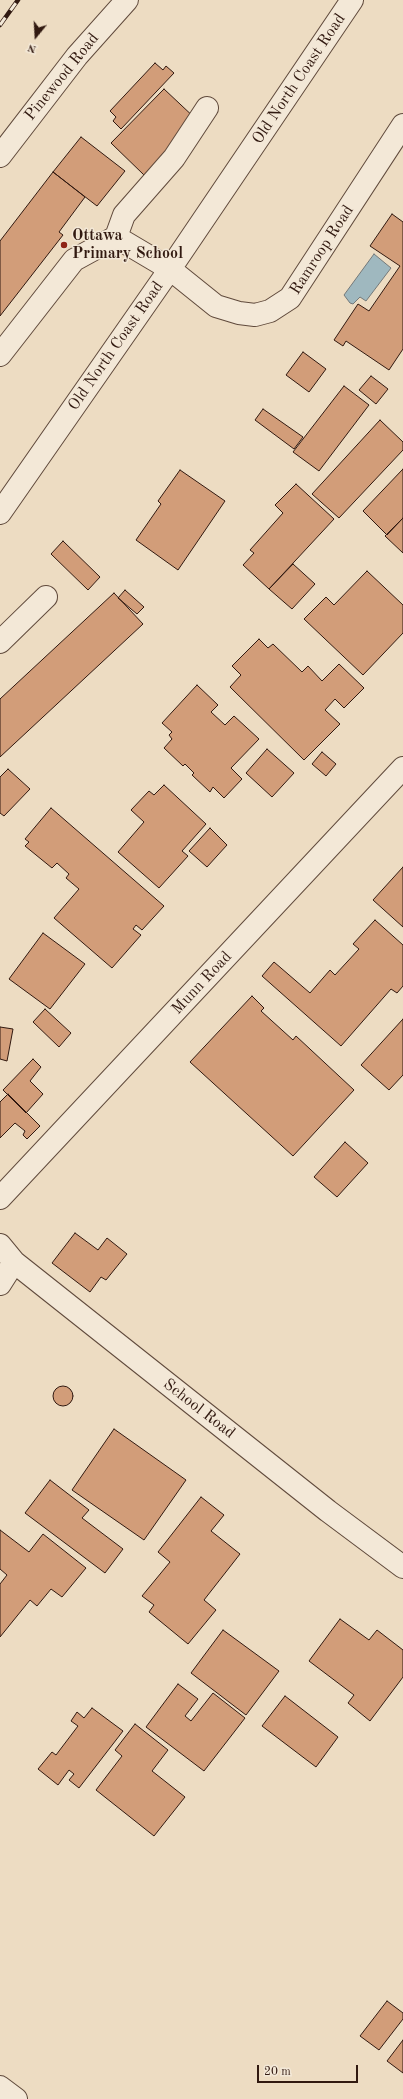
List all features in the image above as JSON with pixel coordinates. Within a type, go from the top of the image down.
[{"type":"street","name":"Pinewood Road","points":[[0,156],[77,56],[127,0]]},
{"type":"street","name":"Old North Coast Road","points":[[0,513],[170,269],[352,0]]},
{"type":"street","points":[[0,354],[74,260],[116,237],[124,215],[174,158],[207,108]]},
{"type":"street","name":"Ramroop Road","points":[[116,237],[170,269],[216,306],[239,313],[255,315],[270,311],[290,298],[403,125]]},
{"type":"street","points":[[0,642],[46,597]]},
{"type":"street","name":"Munn Road","points":[[0,1198],[403,768]]},
{"type":"street","name":"School Road","points":[[0,1245],[14,1262],[328,1511],[403,1567]]},
{"type":"street","points":[[0,1284],[14,1262]]},
{"type":"street","points":[[0,2087],[16,2099]]},
{"type":"water","points":[[374,254],[391,268],[366,301],[360,297],[353,304],[350,303],[344,295]]},
{"type":"building","points":[[155,63],[163,70],[166,66],[174,73],[121,129],[113,121],[116,117],[110,111]]},
{"type":"building","points":[[164,89],[197,120],[144,175],[111,143]]},
{"type":"building","points":[[81,137],[125,171],[97,206],[53,172]]},
{"type":"building","points":[[53,172],[85,197],[59,232],[63,235],[0,316],[0,241]]},
{"type":"building","points":[[392,214],[403,222],[403,349],[389,370],[346,341],[343,346],[334,340],[358,304],[369,311],[400,266],[370,246]]},
{"type":"building","points":[[303,352],[326,369],[309,392],[286,375]]},
{"type":"building","points":[[371,376],[388,389],[376,404],[359,390]]},
{"type":"building","points":[[344,386],[369,405],[319,471],[293,452]]},
{"type":"building","points":[[263,409],[303,437],[294,449],[255,420]]},
{"type":"building","points":[[380,420],[403,442],[403,450],[339,518],[312,494]]},
{"type":"building","points":[[403,469],[403,518],[387,535],[363,511]]},
{"type":"building","points":[[180,470],[225,501],[178,570],[136,540],[161,504],[158,501]]},
{"type":"building","points":[[296,484],[334,519],[269,589],[243,565],[254,553],[250,550],[283,513],[275,505]]},
{"type":"building","points":[[403,518],[403,553],[385,536]]},
{"type":"building","points":[[63,541],[100,577],[88,590],[51,554]]},
{"type":"building","points":[[293,564],[315,584],[292,609],[269,589]]},
{"type":"building","points":[[367,571],[403,605],[403,633],[363,675],[304,619],[326,597],[334,605]]},
{"type":"building","points":[[125,590],[144,607],[137,614],[118,598]]},
{"type":"building","points":[[114,593],[143,624],[0,757],[0,699]]},
{"type":"building","points":[[259,639],[268,648],[273,644],[302,672],[308,666],[322,681],[339,664],[364,688],[344,708],[335,699],[325,710],[340,724],[304,760],[230,687],[241,675],[232,666]]},
{"type":"building","points":[[197,685],[218,705],[211,712],[225,725],[234,716],[259,739],[231,768],[242,779],[224,798],[213,787],[210,792],[192,775],[194,773],[185,764],[183,766],[164,748],[172,739],[169,735],[172,732],[162,723]]},
{"type":"building","points":[[267,749],[294,773],[272,797],[246,773]]},
{"type":"building","points":[[322,752],[336,764],[326,776],[312,764]]},
{"type":"building","points":[[8,769],[30,789],[4,816],[0,813],[0,777]]},
{"type":"building","points":[[164,785],[206,824],[182,851],[188,856],[159,888],[118,852],[144,822],[131,810],[149,791],[154,795]]},
{"type":"building","points":[[51,808],[164,906],[142,930],[136,925],[133,929],[141,935],[112,968],[54,918],[79,889],[66,878],[69,874],[57,863],[52,868],[25,846],[29,842],[25,839]]},
{"type":"building","points":[[210,828],[227,845],[207,867],[189,851]]},
{"type":"building","points":[[403,867],[403,927],[373,900]]},
{"type":"building","points":[[375,920],[403,945],[403,986],[397,993],[391,989],[341,1046],[262,976],[274,962],[310,993],[330,970],[335,975],[359,949],[353,944]]},
{"type":"building","points":[[43,933],[85,964],[50,1009],[9,979]]},
{"type":"building","points":[[252,996],[264,1008],[261,1011],[293,1040],[296,1036],[354,1090],[293,1156],[190,1062]]},
{"type":"building","points":[[45,1009],[71,1033],[59,1047],[33,1022]]},
{"type":"building","points":[[403,1019],[403,1075],[389,1090],[361,1065]]},
{"type":"building","points":[[0,1027],[13,1029],[7,1061],[0,1059]]},
{"type":"building","points":[[33,1059],[41,1067],[30,1081],[43,1094],[26,1113],[3,1090]]},
{"type":"building","points":[[8,1094],[40,1126],[27,1139],[23,1135],[25,1131],[15,1123],[0,1138],[0,1102]]},
{"type":"building","points":[[345,1142],[368,1163],[337,1197],[314,1177]]},
{"type":"building","points":[[75,1233],[98,1250],[107,1238],[127,1254],[106,1280],[101,1277],[90,1292],[52,1263]]},
{"type":"building","points":[[63,1386],[70,1389],[73,1396],[70,1403],[63,1406],[56,1403],[53,1396],[56,1389]]},
{"type":"building","points":[[114,1429],[186,1480],[144,1540],[72,1490]]},
{"type":"building","points":[[50,1480],[89,1510],[82,1518],[123,1549],[105,1573],[25,1513]]},
{"type":"building","points":[[201,1497],[224,1515],[211,1531],[240,1554],[204,1600],[216,1610],[188,1644],[149,1612],[154,1605],[142,1596],[170,1562],[158,1552]]},
{"type":"building","points":[[0,1530],[29,1552],[43,1534],[86,1568],[62,1597],[51,1589],[37,1606],[30,1600],[0,1637],[0,1584],[7,1575],[0,1569]]},
{"type":"building","points":[[340,1619],[369,1640],[377,1630],[403,1650],[403,1677],[370,1721],[348,1703],[354,1695],[309,1661]]},
{"type":"building","points":[[223,1630],[279,1671],[246,1715],[191,1673]]},
{"type":"building","points":[[178,1684],[198,1699],[185,1716],[191,1721],[213,1693],[245,1718],[204,1771],[146,1727]]},
{"type":"building","points":[[285,1696],[338,1737],[316,1767],[262,1726]]},
{"type":"building","points":[[92,1708],[123,1731],[79,1788],[69,1780],[74,1774],[69,1770],[58,1785],[38,1769],[52,1752],[56,1755],[78,1726],[71,1721],[77,1712],[84,1718]]},
{"type":"building","points":[[135,1724],[168,1750],[152,1771],[185,1797],[154,1836],[96,1790],[122,1756],[115,1750]]},
{"type":"building","points":[[387,2001],[403,2013],[403,2019],[379,2050],[360,2036]]},
{"type":"building","points":[[403,2040],[403,2073],[387,2061]]},
{"type":"railway","points":[[0,25],[18,0]]},
{"type":"place","name":"Ottawa Primary School","points":[[64,245]]}]
